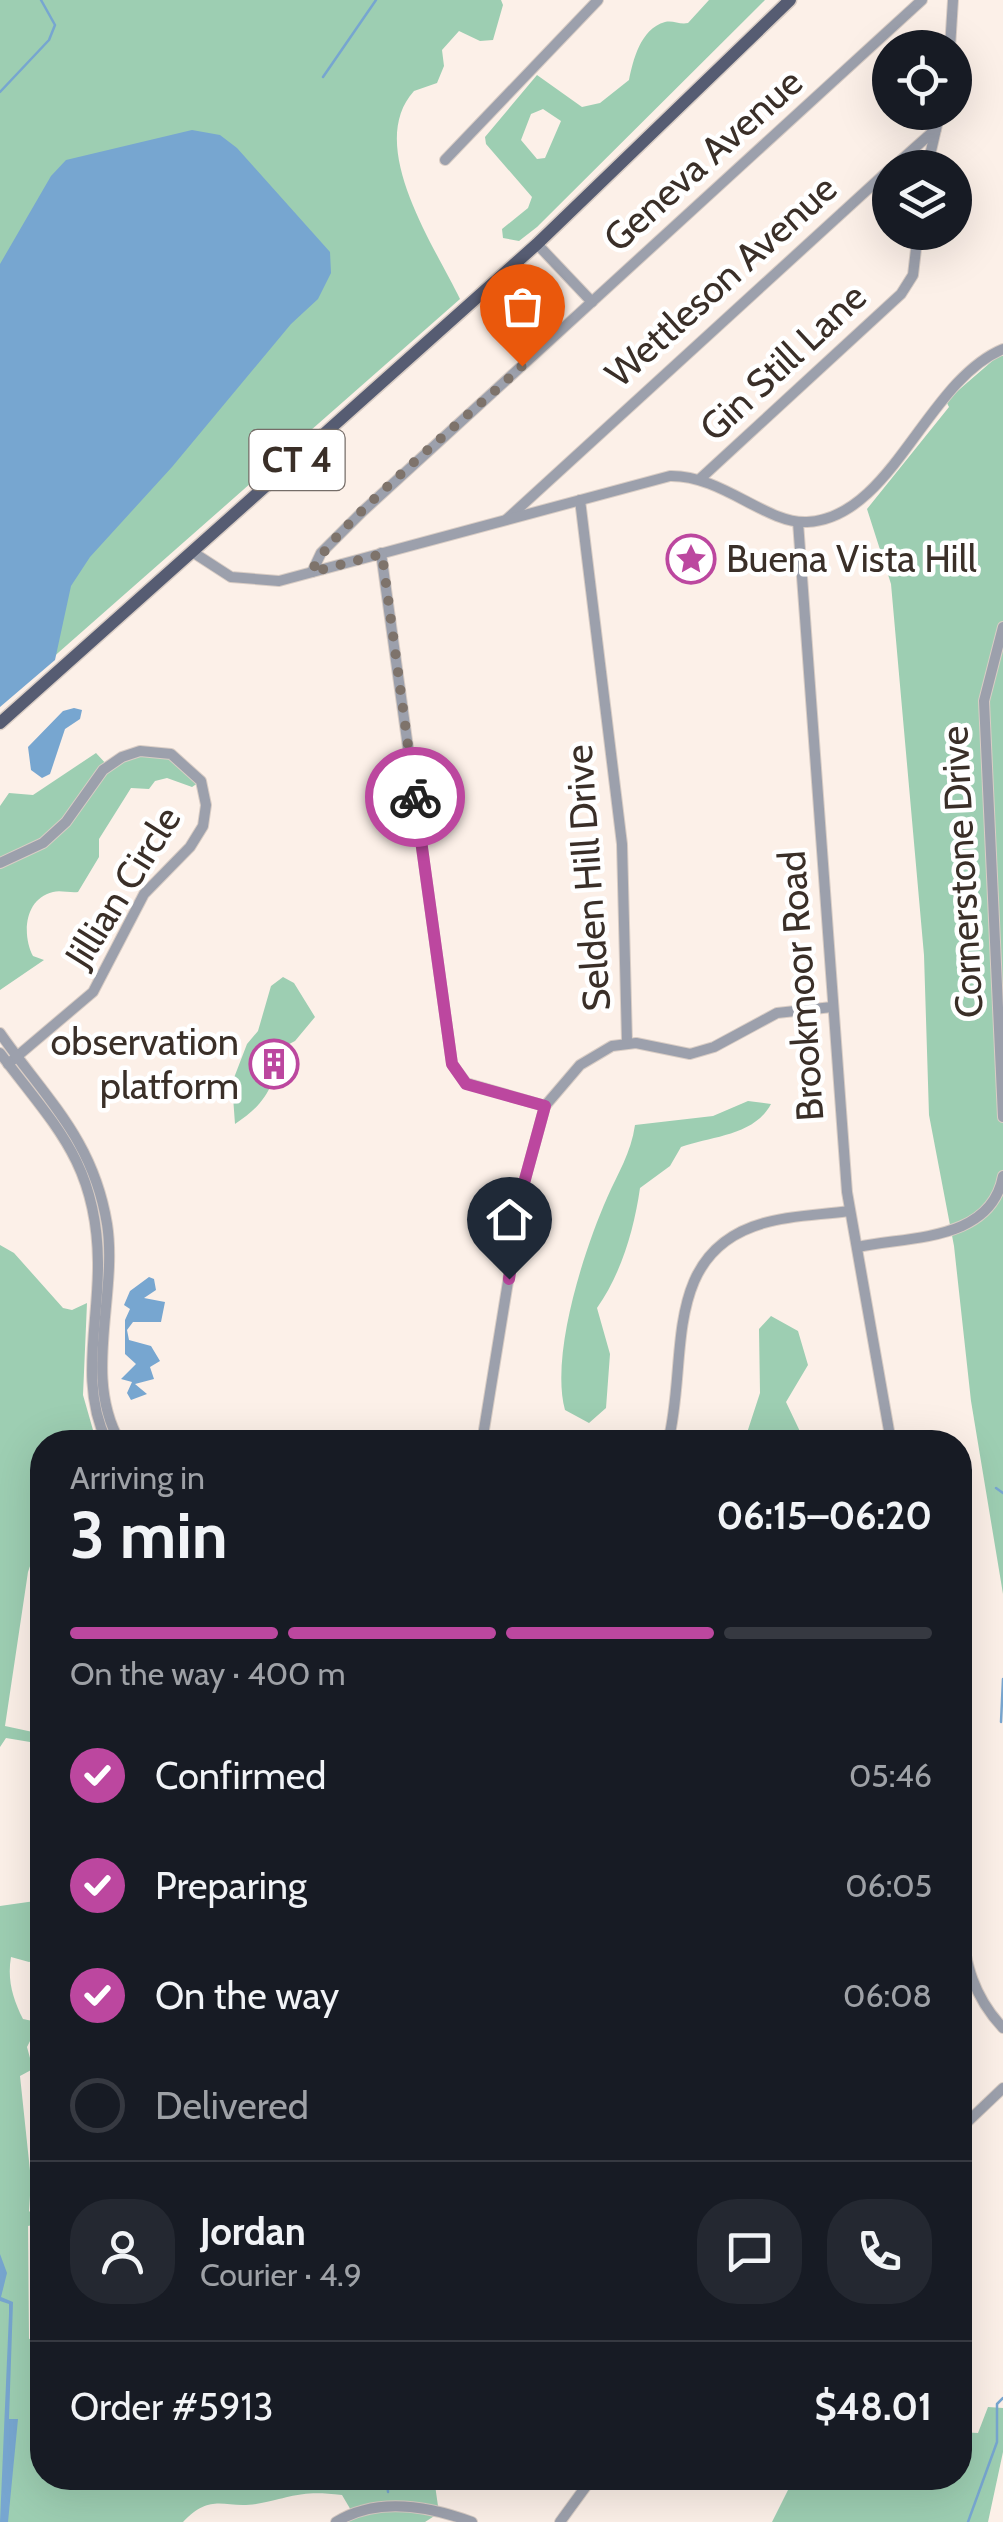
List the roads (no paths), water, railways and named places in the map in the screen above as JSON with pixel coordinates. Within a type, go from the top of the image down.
[{"type":"main road","name":"CT 4","points":[[0,722],[537,244],[790,0]]},
{"type":"street","points":[[444,160],[598,0]]},
{"type":"street","name":"Geneva Avenue","points":[[312,572],[321,553],[362,512],[922,0]]},
{"type":"street","points":[[951,30],[952,0]]},
{"type":"street","name":"Wettleson Avenue","points":[[912,150],[935,130]]},
{"type":"street","name":"Wettleson Avenue","points":[[506,520],[872,185]]},
{"type":"street","points":[[537,244],[592,302]]},
{"type":"street","name":"Gin Still Lane","points":[[701,478],[901,294],[913,275],[916,250]]},
{"type":"street","points":[[194,553],[218,572],[271,582],[652,479],[701,478],[798,522],[839,516],[860,503],[958,386],[1003,349]]},
{"type":"street","name":"Selden Hill Drive","points":[[484,1430],[524,1183],[545,1106],[585,1060],[627,1042],[622,844],[580,500]]},
{"type":"street","name":"Brookmoor Road","points":[[798,522],[850,1212],[889,1430]]},
{"type":"street","points":[[382,554],[452,1064],[466,1084],[545,1106]]},
{"type":"street","name":"Cornerstone Drive","points":[[1003,627],[984,701],[1003,1118]]},
{"type":"street","name":"Jillian Circle","points":[[0,862],[43,844],[66,822],[103,770],[122,757],[140,750],[171,754],[201,781],[206,805],[203,826],[190,848],[144,894],[94,992],[12,1060]]},
{"type":"street","points":[[627,1042],[690,1054],[714,1047],[777,1014],[832,1007]]},
{"type":"street","points":[[0,1033],[12,1060],[66,1137],[87,1188],[98,1265],[90,1383],[102,1430]]},
{"type":"street","points":[[0,1053],[12,1060],[62,1111],[90,1160],[101,1194],[110,1270],[103,1394],[116,1430]]},
{"type":"street","points":[[858,1247],[965,1226],[995,1196],[1003,1176]]},
{"type":"street","points":[[670,1430],[686,1301],[703,1264],[725,1242],[758,1224],[850,1212]]},
{"type":"street","points":[[972,1977],[976,1995],[1003,2028]]},
{"type":"street","points":[[972,2118],[1003,2088]]},
{"type":"street","points":[[560,2522],[583,2490]]},
{"type":"street","points":[[336,2522],[366,2509],[414,2506],[472,2522]]},
{"type":"water","points":[[192,130],[220,135],[237,148],[330,252],[331,273],[318,299],[291,324],[172,467],[90,557],[71,586],[55,660],[0,707],[0,264],[51,176],[66,160]]},
{"type":"water","points":[[82,710],[80,719],[65,729],[50,774],[42,778],[31,770],[28,747],[63,711]]},
{"type":"water","points":[[149,1277],[154,1279],[156,1290],[144,1298],[165,1302],[161,1322],[133,1322],[127,1330],[129,1340],[151,1346],[160,1361],[150,1367],[154,1379],[135,1384],[147,1394],[131,1400],[127,1393],[132,1382],[121,1379],[136,1364],[125,1354],[125,1320],[130,1309],[124,1305],[130,1291]]},
{"type":"water","points":[[0,2254],[7,2273],[1,2297],[13,2302],[9,2419],[18,2419],[8,2522],[0,2522],[9,2304],[0,2301]]},
{"type":"waterway","points":[[0,92],[49,40],[55,25],[41,0]]},
{"type":"waterway","points":[[323,77],[376,0]]},
{"type":"waterway","points":[[996,1488],[1003,1493]]},
{"type":"waterway","points":[[1001,1722],[1003,1679]]},
{"type":"waterway","points":[[968,2522],[997,2442],[997,2404],[1003,2398]]},
{"type":"place","name":"Buena Vista Hill","points":[[691,559]]},
{"type":"place","name":"observation platform","points":[[274,1064]]}]
